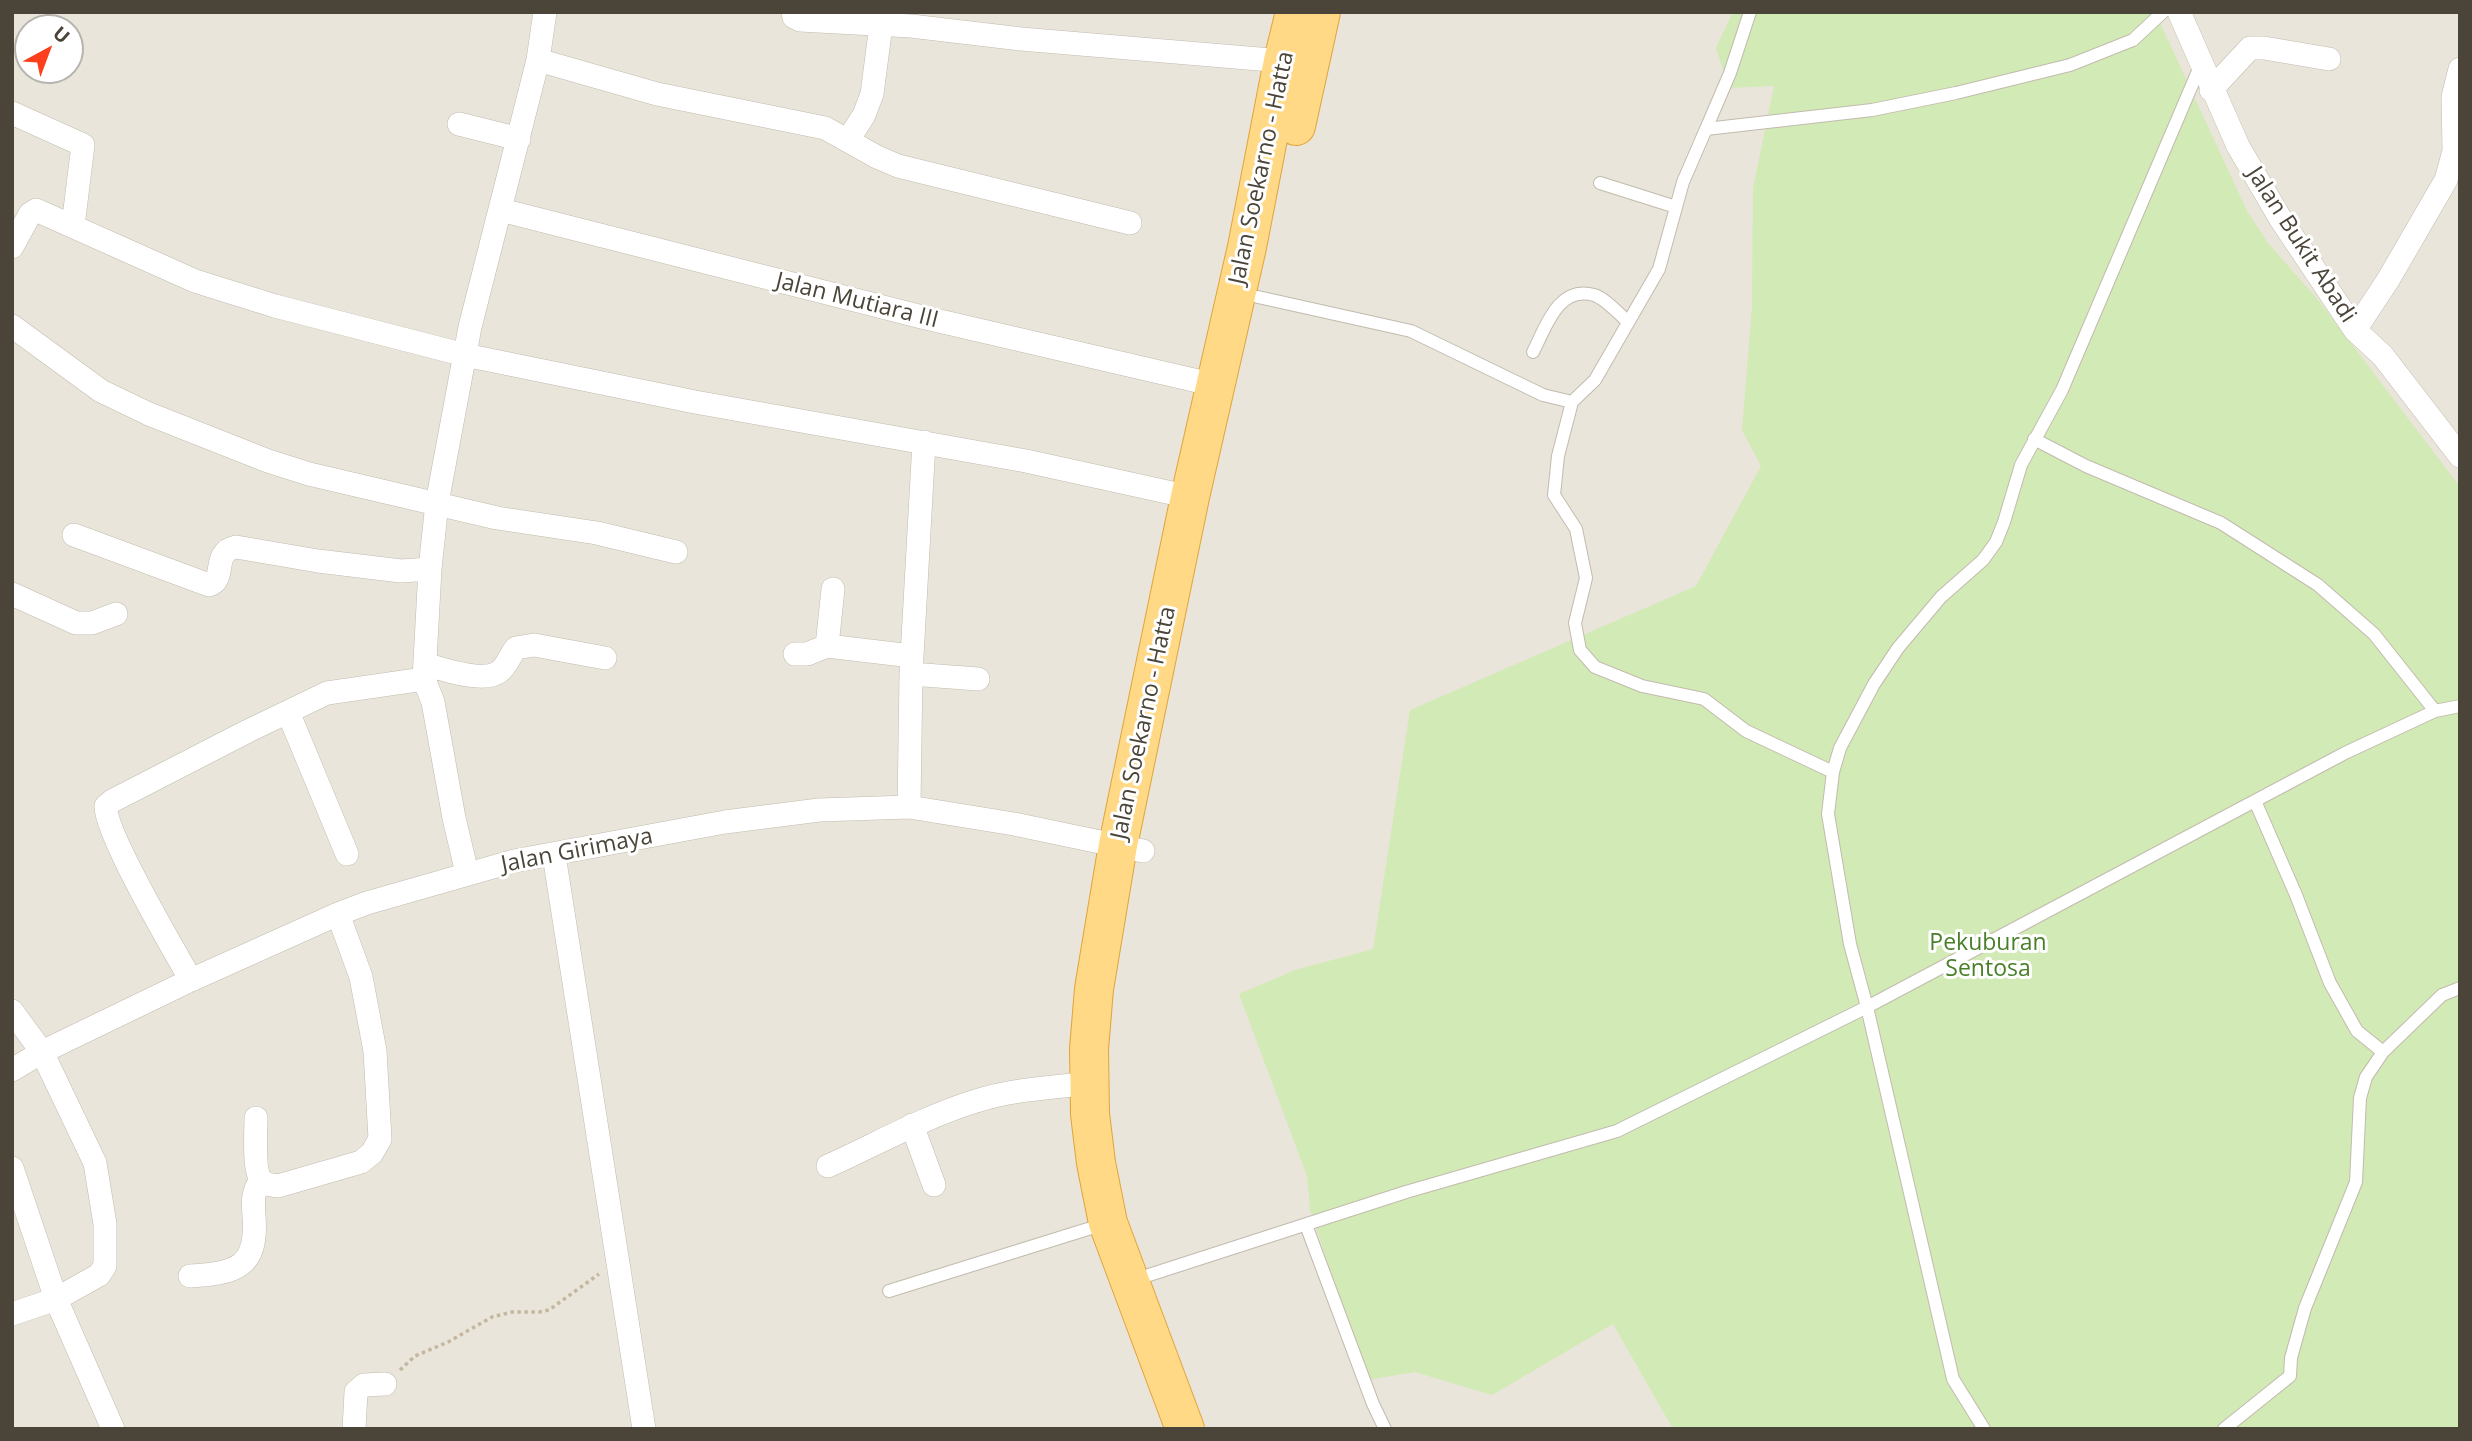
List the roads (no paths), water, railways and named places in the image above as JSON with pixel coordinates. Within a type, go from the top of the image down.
[{"type":"highway","name":"Jalan Soekarno - Hatta","points":[[1209,1429],[1149,1275],[1128,1202],[1117,1133],[1112,1045],[1131,848],[1132,785],[1190,497],[1247,247],[1295,12]]},
{"type":"highway","name":"Jalan Soekarno - Hatta","points":[[1185,1429],[1108,1223],[1090,1114],[1089,1049],[1094,989],[1131,848],[1214,495],[1321,12]]},
{"type":"street","points":[[467,873],[433,702],[424,671],[430,569],[437,503],[470,327],[538,60],[545,12]]},
{"type":"street","points":[[793,12],[794,17],[800,20],[1283,61]]},
{"type":"street","name":"Jalan Bukit Abadi","points":[[2179,12],[2211,90],[2238,146],[2280,218],[2356,330],[2383,356],[2457,444]]},
{"type":"street","points":[[848,140],[872,94],[881,25]]},
{"type":"street","points":[[2211,90],[2250,48],[2329,59]]},
{"type":"street","points":[[538,60],[657,94],[825,128],[898,166],[1130,223]]},
{"type":"street","points":[[2356,330],[2446,180],[2454,151],[2453,97],[2460,69]]},
{"type":"street","points":[[12,113],[83,145],[73,226]]},
{"type":"street","points":[[459,124],[519,139]]},
{"type":"street","name":"Jalan Mutiara III","points":[[500,210],[935,321],[1215,385]]},
{"type":"street","points":[[12,247],[34,211],[195,281],[275,306],[465,355],[695,402],[1026,461],[1190,497]]},
{"type":"street","points":[[12,326],[101,391],[149,414],[278,465],[497,518],[621,537],[676,552]]},
{"type":"street","points":[[909,807],[912,665],[924,442]]},
{"type":"street","points":[[74,535],[209,585],[217,580],[220,562],[226,550],[236,547],[401,571],[430,569]]},
{"type":"street","points":[[827,646],[833,589]]},
{"type":"street","points":[[12,594],[76,623],[92,624],[116,614]]},
{"type":"street","points":[[191,980],[107,818],[106,806],[112,801],[327,693],[424,671],[494,675],[505,666],[516,648],[534,645],[605,657]]},
{"type":"street","points":[[795,654],[807,654],[827,646],[978,679]]},
{"type":"street","points":[[288,712],[347,854]]},
{"type":"street","name":"Jalan Girimaya","points":[[12,1070],[42,1052],[191,980],[338,914],[467,873],[554,855],[725,822],[820,810],[909,807],[1131,848]]},
{"type":"street","points":[[554,855],[644,1429]]},
{"type":"street","points":[[256,1118],[257,1171],[261,1180],[271,1185],[278,1186],[361,1161],[372,1153],[380,1139],[375,1051],[361,977],[338,914]]},
{"type":"street","points":[[12,1011],[42,1052],[95,1163],[105,1224],[105,1266],[102,1272],[56,1299],[12,1314]]},
{"type":"street","points":[[828,1166],[872,1147],[912,1125],[979,1100],[1089,1083]]},
{"type":"street","points":[[912,1125],[933,1185]]},
{"type":"street","points":[[12,1168],[56,1299],[113,1429]]},
{"type":"street","points":[[190,1276],[218,1274],[247,1260],[255,1234],[252,1198],[261,1180]]},
{"type":"street","points":[[354,1429],[356,1392],[364,1385],[385,1384]]},
{"type":"lane","points":[[1750,12],[1730,73],[1683,182],[1659,269],[1595,380],[1572,402],[1558,456],[1554,495],[1576,529],[1586,578],[1575,623],[1580,650],[1595,667],[1630,681],[1704,699],[1746,731],[1833,772]]},
{"type":"lane","points":[[1706,129],[1872,110],[2070,65],[2133,40],[2163,12]]},
{"type":"lane","points":[[1983,1429],[1953,1379],[1850,944],[1828,814],[1833,772],[1840,748],[1874,684],[1898,648],[1941,597],[1983,560],[1996,542],[2021,465],[2062,390],[2201,64]]},
{"type":"lane","points":[[1600,183],[1676,207]]},
{"type":"lane","points":[[1533,352],[1555,309],[1566,297],[1575,294],[1594,295],[1628,321]]},
{"type":"lane","points":[[1258,298],[1411,331],[1543,395],[1572,402]]},
{"type":"lane","points":[[2034,439],[2086,466],[2221,523],[2318,585],[2374,634],[2435,712]]},
{"type":"lane","points":[[1149,1275],[1406,1192],[1617,1131],[1867,1007],[2345,753],[2435,712],[2460,706]]},
{"type":"lane","points":[[2255,801],[2330,983],[2357,1031],[2382,1052]]},
{"type":"lane","points":[[2224,1429],[2291,1376],[2291,1357],[2305,1308],[2356,1182],[2360,1098],[2366,1077],[2382,1052],[2442,995],[2460,988]]},
{"type":"lane","points":[[889,1290],[1108,1223]]},
{"type":"lane","points":[[1306,1225],[1373,1404],[1385,1429]]},
{"type":"park label","name":"Pekuburan Sentosa","points":[[1988,956]]}]
